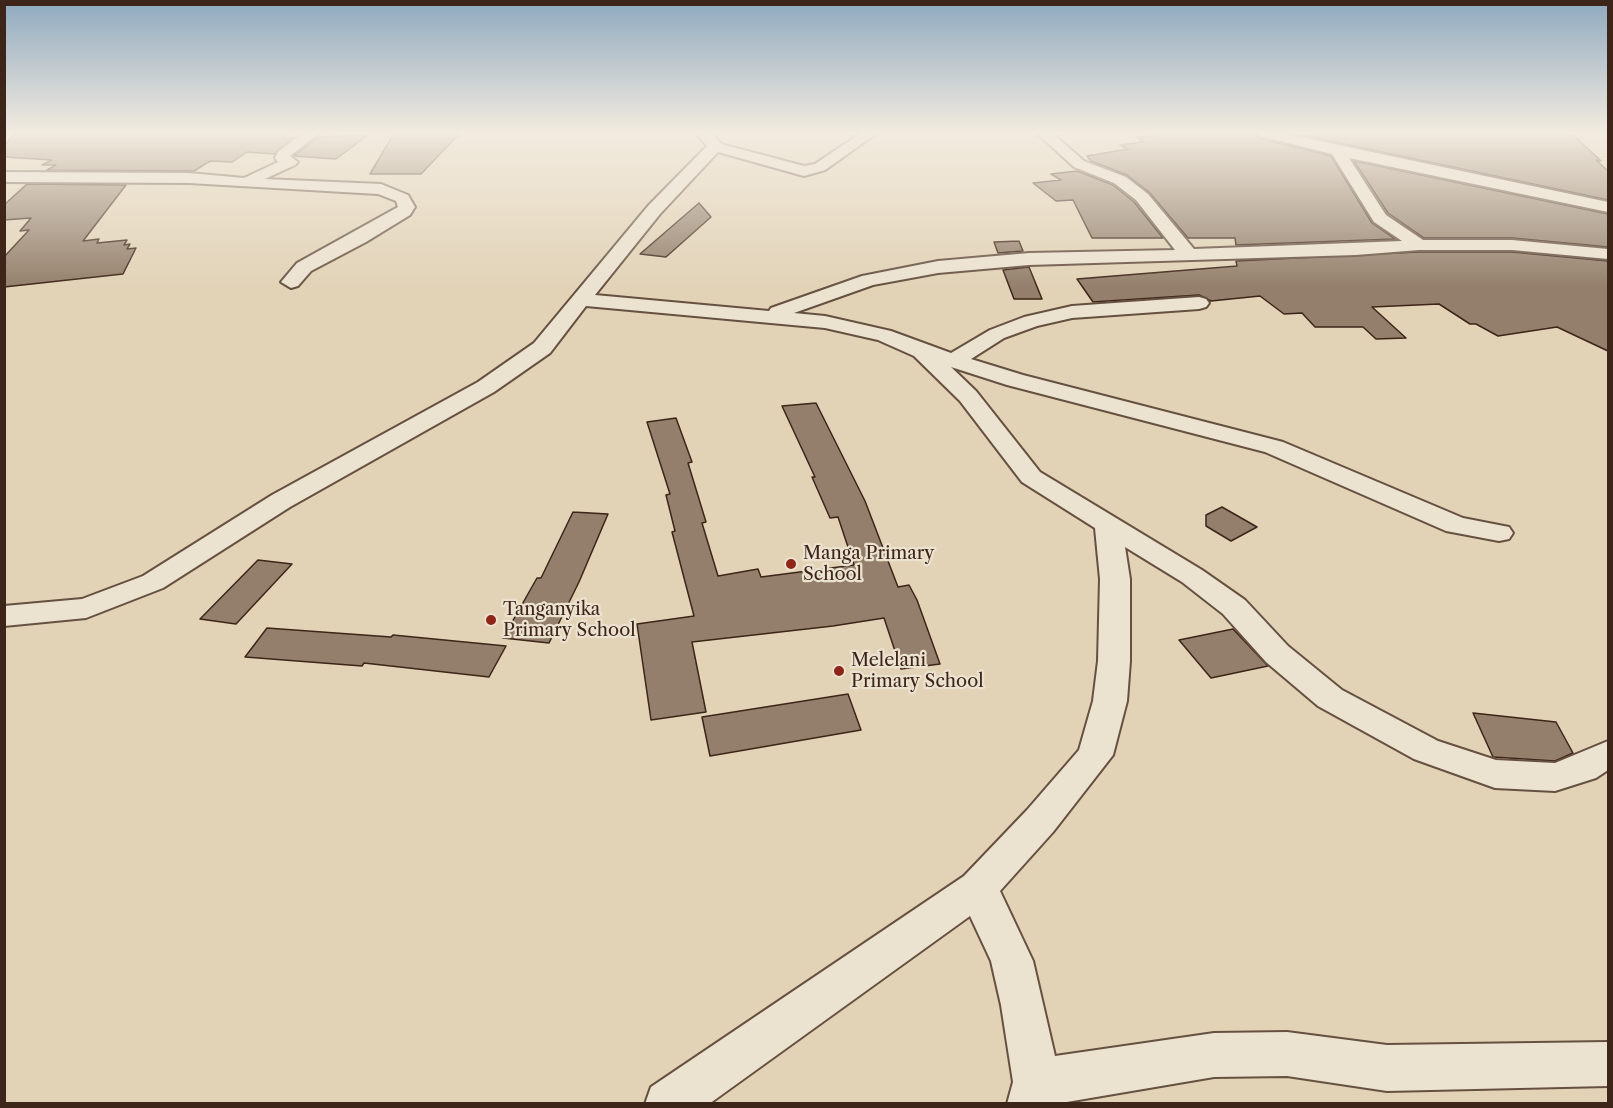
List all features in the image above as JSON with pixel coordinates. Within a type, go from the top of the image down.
[{"type":"street","points":[[291,282],[304,267],[360,238],[407,207],[402,198],[381,189],[298,185]]},
{"type":"street","points":[[4,616],[86,608],[153,582],[281,501],[486,387],[542,348],[674,185]]},
{"type":"street","points":[[1126,185],[1142,197],[1189,255]]},
{"type":"street","points":[[1359,185],[1380,218],[1419,245]]},
{"type":"street","points":[[1507,185],[1608,207]]},
{"type":"street","points":[[770,315],[869,280],[938,267],[1029,259],[1356,250],[1419,245],[1512,245],[1608,254]]},
{"type":"street","points":[[582,300],[825,321],[884,335],[922,351],[1015,380],[1274,447],[1456,525],[1499,533]]},
{"type":"street","points":[[954,361],[997,334],[1031,321],[1072,312],[1199,303]]},
{"type":"street","points":[[922,351],[968,396],[1030,477],[1192,576],[1234,607],[1277,654],[1330,698],[1426,750],[1496,774],[1555,777],[1583,768],[1608,754]]},
{"type":"street","points":[[668,1104],[978,888],[1040,821],[1095,755],[1110,701],[1114,661],[1114,579],[1108,525]]},
{"type":"street","points":[[978,888],[1012,961],[1034,1093],[1214,1055],[1287,1054],[1387,1068],[1608,1064]]},
{"type":"building","points":[[26,185],[126,185],[83,241],[99,239],[97,243],[127,240],[124,245],[130,244],[127,249],[136,248],[123,274],[4,287],[4,257],[29,230],[20,231],[31,218],[4,220],[4,205]]},
{"type":"building","points":[[1035,185],[1112,185],[1134,202],[1163,238],[1092,238],[1073,200],[1056,201]]},
{"type":"building","points":[[1140,185],[1349,185],[1372,223],[1395,239],[1236,245],[1235,238],[1188,238],[1149,192]]},
{"type":"building","points":[[1370,185],[1468,185],[1608,214],[1608,247],[1512,238],[1424,238],[1388,213]]},
{"type":"building","points":[[1536,185],[1608,185],[1608,200]]},
{"type":"building","points":[[699,203],[711,217],[666,257],[640,254]]},
{"type":"building","points":[[1019,241],[1023,251],[998,253],[994,242]]},
{"type":"building","points":[[1419,252],[1512,252],[1608,261],[1608,351],[1557,327],[1498,336],[1476,324],[1470,324],[1439,304],[1372,307],[1406,338],[1376,339],[1363,327],[1315,327],[1302,313],[1284,314],[1260,296],[1211,301],[1199,295],[1093,302],[1077,279],[1237,266],[1236,261]]},
{"type":"building","points":[[1029,267],[1042,299],[1014,299],[1003,270]]},
{"type":"building","points":[[816,403],[865,501],[898,587],[909,585],[917,600],[940,664],[901,669],[884,618],[692,642],[706,712],[651,720],[637,624],[694,616],[672,532],[675,531],[666,495],[670,494],[647,422],[676,418],[692,462],[688,463],[706,522],[702,523],[718,576],[758,569],[761,577],[854,565],[838,517],[830,518],[812,477],[815,477],[782,406]]},
{"type":"building","points":[[1222,507],[1257,527],[1231,541],[1206,526],[1206,515]]},
{"type":"building","points":[[573,512],[608,514],[579,582],[549,643],[503,638],[537,578],[541,578]]},
{"type":"building","points":[[258,560],[292,564],[236,624],[200,619]]},
{"type":"building","points":[[267,628],[391,637],[393,635],[506,646],[489,677],[364,663],[362,666],[245,657]]},
{"type":"building","points":[[1233,629],[1268,666],[1211,678],[1179,640]]},
{"type":"building","points":[[848,694],[861,730],[710,756],[702,717]]},
{"type":"building","points":[[1473,713],[1556,722],[1573,753],[1555,761],[1493,757]]},
{"type":"place","name":"Manga Primary School","points":[[791,564]]},
{"type":"place","name":"Tanganyika Primary School","points":[[491,620]]},
{"type":"place","name":"Melelani Primary School","points":[[839,671]]}]
